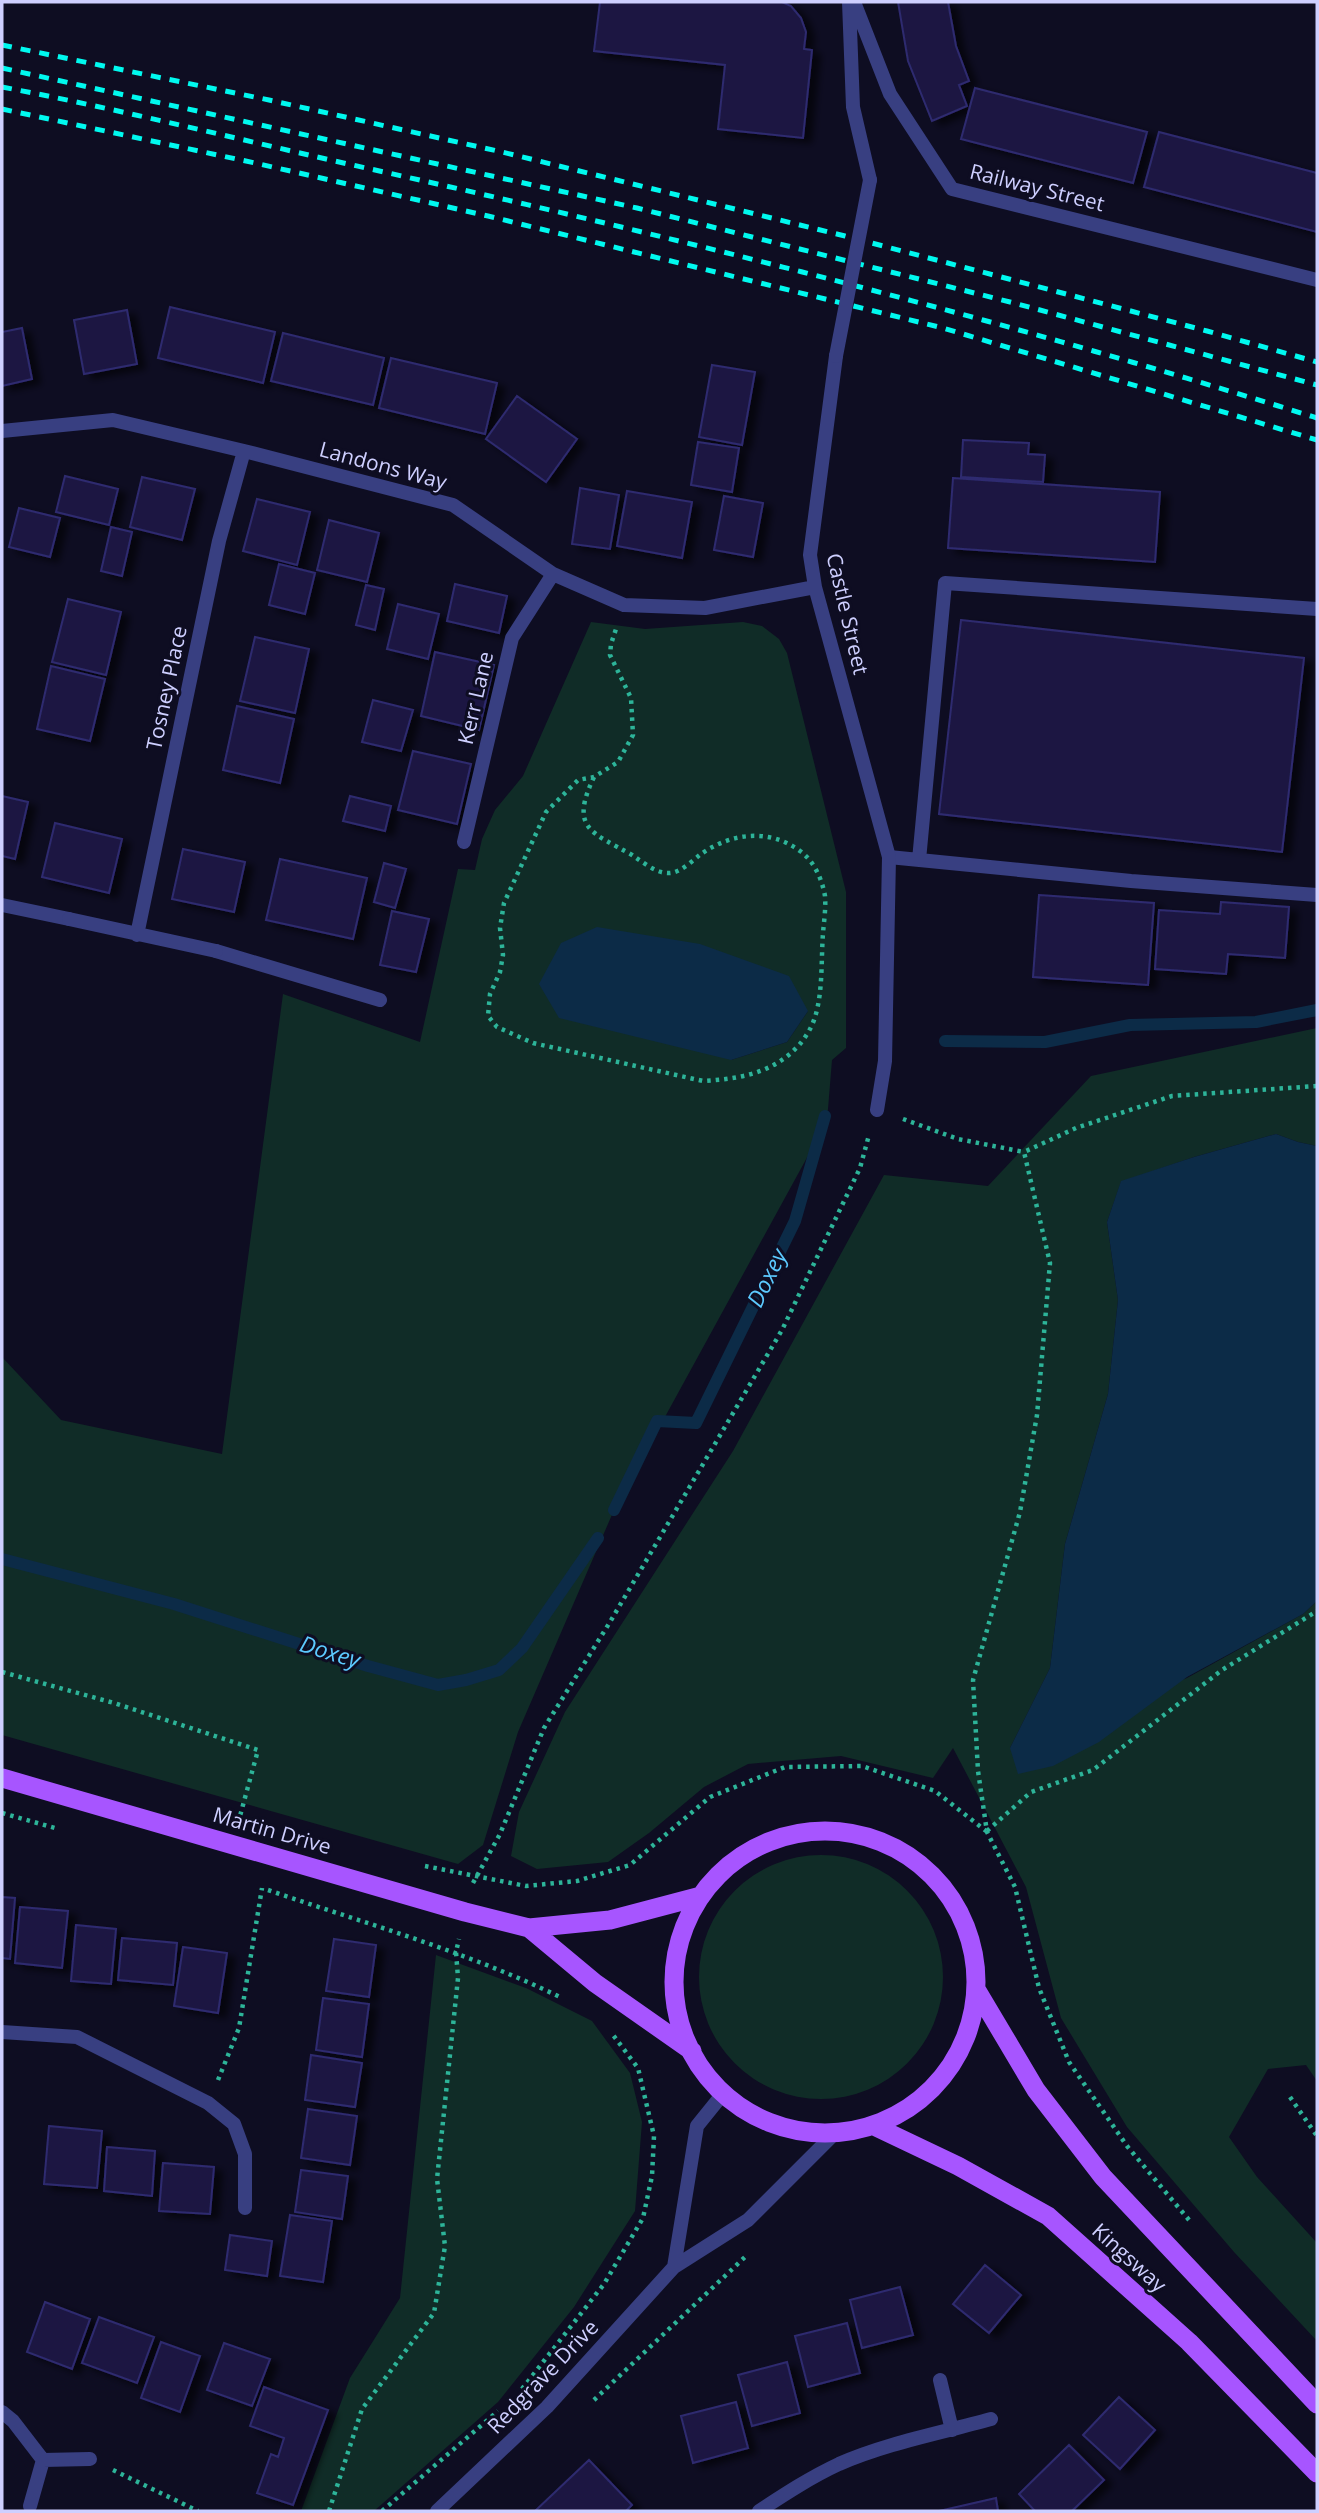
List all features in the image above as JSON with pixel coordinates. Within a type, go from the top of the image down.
[{"type":"main road","name":"Martin Drive","points":[[2,1778],[465,1912],[530,1928],[610,1920],[701,1896]]},
{"type":"main road","name":"Kingsway","points":[[824,1829],[865,1834],[908,1854],[945,1888],[966,1923],[976,1961],[975,2008],[965,2043],[943,2079],[914,2106],[874,2126],[834,2134],[793,2131],[757,2119],[722,2095],[705,2076],[676,2017],[675,1954],[691,1910],[701,1896],[725,1866],[775,1838],[824,1829]]},
{"type":"main road","name":"Martin Drive","points":[[530,1928],[596,1983],[692,2051]]},
{"type":"main road","name":"Kingsway","points":[[976,1989],[1036,2090],[1103,2178],[1317,2404]]},
{"type":"main road","name":"Kingsway","points":[[874,2126],[958,2166],[1048,2216],[1189,2342],[1317,2473]]},
{"type":"street","name":"Castle Street","points":[[849,2],[853,107],[870,180],[836,356],[810,555],[815,587],[889,857],[885,1061],[877,1110]]},
{"type":"street","name":"Railway Street","points":[[855,2],[890,94],[952,189],[1317,279]]},
{"type":"street","name":"Landons Way","points":[[2,431],[113,420],[453,505],[553,574],[624,605],[705,608],[815,587]]},
{"type":"street","name":"Tosney Place","points":[[137,934],[219,541],[244,451]]},
{"type":"street","name":"Kerr Lane","points":[[464,842],[512,638],[553,574]]},
{"type":"street","points":[[919,860],[945,583],[1317,609]]},
{"type":"street","points":[[889,857],[1131,881],[1317,895]]},
{"type":"street","points":[[2,905],[216,951],[380,1000]]},
{"type":"street","points":[[2,2032],[77,2037],[208,2102],[234,2123],[245,2154],[244,2208]]},
{"type":"street","points":[[674,2267],[697,2126],[722,2095]]},
{"type":"street","name":"Redgrave Drive","points":[[437,2511],[547,2407],[674,2267],[748,2220],[834,2134]]},
{"type":"street","points":[[940,2379],[952,2430]]},
{"type":"street","points":[[2,2412],[13,2421],[43,2460]]},
{"type":"street","points":[[759,2511],[798,2485],[840,2464],[881,2449],[991,2419]]},
{"type":"street","points":[[43,2460],[90,2459]]},
{"type":"street","points":[[30,2509],[43,2460]]},
{"type":"path","points":[[594,777],[585,796],[587,826],[599,839],[656,870],[670,873],[681,869],[717,845],[743,835],[758,835],[783,843],[799,850],[812,863],[825,898],[815,1016],[798,1047],[768,1070],[723,1080],[703,1081],[533,1043],[497,1027],[488,1016],[490,994],[500,972],[503,955],[500,928],[505,903],[547,812],[578,780],[594,777],[618,762],[633,735],[631,698],[610,655],[624,605]]},
{"type":"path","points":[[986,1832],[935,1791],[862,1766],[785,1767],[710,1797],[629,1865],[577,1881],[526,1886],[475,1876],[500,1834],[544,1728],[610,1622],[782,1330],[860,1168],[877,1110],[958,1139],[1024,1152],[1076,1128],[1172,1096],[1317,1086]]},
{"type":"path","points":[[1024,1152],[1050,1263],[1037,1415],[1020,1512],[1005,1574],[973,1680],[978,1771],[986,1832],[1015,1887],[1039,1988],[1069,2062],[1127,2146],[1194,2226]]},
{"type":"path","points":[[986,1832],[1031,1792],[1093,1770],[1222,1670],[1317,1611]]},
{"type":"path","points":[[2,1672],[114,1703],[258,1750],[240,1816]]},
{"type":"path","points":[[2,1814],[67,1832]]},
{"type":"path","points":[[249,1884],[456,1952],[516,1975],[563,1998]]},
{"type":"path","points":[[208,2102],[239,2028],[262,1888]]},
{"type":"path","points":[[329,2511],[362,2409],[434,2313],[444,2246],[437,2179],[458,1978],[456,1952]]},
{"type":"path","points":[[520,2392],[604,2284],[643,2218],[652,2176],[654,2136],[639,2068],[606,2026]]},
{"type":"path","points":[[1290,2097],[1317,2136]]},
{"type":"path","points":[[590,2404],[747,2255]]},
{"type":"path","points":[[382,2511],[500,2409]]},
{"type":"path","points":[[90,2459],[198,2511]]},
{"type":"green space","points":[[591,622],[645,629],[743,622],[762,626],[779,639],[787,653],[846,892],[846,1048],[832,1060],[827,1121],[614,1510],[518,1732],[483,1845],[458,1864],[2,1735],[2,1357],[61,1420],[222,1454],[283,994],[420,1042],[458,869],[475,870],[482,839],[495,810],[523,776]],"holes":[[[808,1011],[787,1042],[731,1060]]]},
{"type":"green space","points":[[1317,1028],[1317,1146],[1276,1134],[1194,1157],[1121,1182],[1107,1222],[1118,1300],[1108,1394],[1065,1544],[1050,1668],[1010,1748],[1187,1678],[1303,1614],[1317,1601],[1317,2081],[1306,2065],[1268,2069],[1229,2137],[1257,2177],[1317,2243],[1317,2341],[1234,2252],[1127,2127],[1061,2018],[1026,1887],[953,1748],[933,1778],[841,1756],[748,1764],[704,1787],[649,1833],[608,1862],[537,1869],[511,1856],[519,1812],[565,1712],[733,1451],[884,1175],[988,1186],[1091,1076]]},
{"type":"green space","points":[[821,1855],[868,1864],[907,1891],[934,1930],[943,1977],[934,2024],[907,2063],[868,2090],[821,2099],[774,2090],[735,2063],[708,2024],[699,1977],[708,1930],[735,1891],[774,1864]]},
{"type":"green space","points":[[436,1955],[526,1988],[592,2021],[630,2073],[642,2122],[635,2211],[574,2307],[498,2402],[374,2511],[301,2511],[350,2378],[400,2298]]},
{"type":"water","points":[[597,927],[700,944],[789,976],[808,1011],[787,1042],[731,1060],[559,1018],[539,984],[561,943]]},
{"type":"water","points":[[1276,1134],[1317,1146],[1317,1601],[1303,1614],[1187,1677],[1099,1742],[1053,1766],[1018,1774],[1010,1748],[1050,1668],[1065,1544],[1108,1394],[1118,1300],[1107,1222],[1121,1181]]},
{"type":"building","points":[[600,2],[782,2],[791,6],[801,18],[806,32],[804,49],[812,50],[803,138],[718,129],[725,65],[594,51]]},
{"type":"building","points":[[898,2],[948,2],[956,46],[969,81],[959,85],[967,106],[932,121],[908,61]]},
{"type":"building","points":[[975,88],[1147,132],[1133,183],[961,139]]},
{"type":"building","points":[[1159,132],[1317,173],[1317,232],[1144,187]]},
{"type":"building","points":[[170,307],[275,332],[263,383],[158,358]]},
{"type":"building","points":[[127,310],[137,364],[84,374],[74,320]]},
{"type":"building","points":[[22,328],[32,379],[2,386],[2,332]]},
{"type":"building","points":[[283,333],[384,358],[373,405],[271,381]]},
{"type":"building","points":[[391,358],[497,383],[485,434],[379,408]]},
{"type":"building","points":[[712,365],[755,372],[742,445],[699,437]]},
{"type":"building","points":[[517,396],[577,439],[546,482],[486,439]]},
{"type":"building","points":[[963,440],[1029,443],[1028,454],[1045,455],[1043,482],[961,477]]},
{"type":"building","points":[[698,442],[739,448],[732,492],[691,485]]},
{"type":"building","points":[[65,476],[118,489],[109,525],[56,512]]},
{"type":"building","points":[[142,477],[195,489],[182,540],[130,527]]},
{"type":"building","points":[[953,478],[1160,492],[1155,562],[948,548]]},
{"type":"building","points":[[580,488],[619,495],[610,549],[572,544]]},
{"type":"building","points":[[627,491],[692,502],[682,558],[617,546]]},
{"type":"building","points":[[724,496],[763,503],[753,557],[714,550]]},
{"type":"building","points":[[257,499],[310,512],[297,565],[243,551]]},
{"type":"building","points":[[19,508],[60,518],[50,557],[9,547]]},
{"type":"building","points":[[329,520],[379,533],[367,582],[317,570]]},
{"type":"building","points":[[111,527],[132,532],[122,576],[101,571]]},
{"type":"building","points":[[279,564],[315,573],[305,614],[269,605]]},
{"type":"building","points":[[455,584],[507,596],[499,633],[447,621]]},
{"type":"building","points":[[366,585],[384,589],[375,630],[356,625]]},
{"type":"building","points":[[68,599],[121,612],[106,675],[52,662]]},
{"type":"building","points":[[398,604],[439,614],[428,659],[387,649]]},
{"type":"building","points":[[961,620],[1304,658],[1282,852],[939,814]]},
{"type":"building","points":[[255,637],[309,649],[295,713],[240,701]]},
{"type":"building","points":[[435,652],[494,665],[479,730],[421,716]]},
{"type":"building","points":[[51,666],[105,679],[90,741],[37,729]]},
{"type":"building","points":[[373,700],[413,710],[401,751],[362,742]]},
{"type":"building","points":[[237,706],[294,719],[280,783],[223,770]]},
{"type":"building","points":[[413,751],[471,764],[457,824],[398,810]]},
{"type":"building","points":[[2,796],[28,802],[15,859],[2,856]]},
{"type":"building","points":[[350,796],[391,806],[385,831],[343,821]]},
{"type":"building","points":[[55,823],[122,839],[109,893],[42,877]]},
{"type":"building","points":[[183,849],[245,862],[234,912],[172,899]]},
{"type":"building","points":[[280,859],[367,878],[353,939],[266,920]]},
{"type":"building","points":[[384,863],[406,869],[395,908],[374,902]]},
{"type":"building","points":[[1039,895],[1154,903],[1148,985],[1033,977]]},
{"type":"building","points":[[1221,902],[1289,907],[1285,958],[1228,954],[1226,974],[1155,969],[1159,910],[1220,914]]},
{"type":"building","points":[[392,911],[429,919],[416,972],[380,965]]},
{"type":"building","points":[[2,1897],[15,1898],[10,1959],[2,1958]]},
{"type":"building","points":[[20,1907],[68,1911],[62,1968],[15,1963]]},
{"type":"building","points":[[76,1925],[116,1929],[111,1984],[71,1981]]},
{"type":"building","points":[[122,1938],[177,1943],[173,1985],[118,1980]]},
{"type":"building","points":[[334,1939],[376,1945],[369,1997],[326,1991]]},
{"type":"building","points":[[183,1947],[227,1953],[218,2013],[174,2006]]},
{"type":"building","points":[[323,1998],[369,2004],[362,2057],[316,2050]]},
{"type":"building","points":[[311,2055],[362,2063],[355,2107],[305,2100]]},
{"type":"building","points":[[308,2109],[357,2116],[350,2165],[301,2158]]},
{"type":"building","points":[[49,2126],[102,2131],[97,2188],[44,2184]]},
{"type":"building","points":[[107,2147],[155,2151],[152,2196],[104,2191]]},
{"type":"building","points":[[163,2163],[214,2167],[210,2214],[159,2211]]},
{"type":"building","points":[[301,2170],[348,2176],[342,2219],[295,2212]]},
{"type":"building","points":[[290,2215],[332,2221],[323,2282],[280,2276]]},
{"type":"building","points":[[230,2235],[272,2241],[267,2276],[225,2270]]},
{"type":"building","points":[[985,2265],[1021,2295],[989,2333],[953,2304]]},
{"type":"building","points":[[900,2287],[913,2335],[862,2348],[850,2300]]},
{"type":"building","points":[[45,2302],[90,2319],[72,2369],[27,2352]]},
{"type":"building","points":[[99,2317],[154,2337],[137,2383],[82,2363]]},
{"type":"building","points":[[847,2323],[860,2373],[808,2387],[795,2336]]},
{"type":"building","points":[[161,2342],[200,2356],[180,2412],[141,2398]]},
{"type":"building","points":[[224,2343],[270,2359],[252,2406],[207,2390]]},
{"type":"building","points":[[787,2362],[800,2413],[752,2426],[738,2375]]},
{"type":"building","points":[[264,2387],[328,2410],[293,2505],[257,2493],[271,2454],[278,2457],[284,2438],[250,2426]]},
{"type":"building","points":[[1119,2397],[1155,2430],[1120,2469],[1083,2435]]},
{"type":"building","points":[[736,2402],[748,2448],[693,2463],[681,2416]]},
{"type":"building","points":[[1069,2445],[1104,2480],[1072,2511],[1035,2511],[1019,2494]]},
{"type":"building","points":[[589,2460],[632,2505],[626,2511],[535,2511]]},
{"type":"building","points":[[996,2498],[998,2511],[939,2511]]},
{"type":"waterway","name":"Doxey","points":[[945,1041],[1045,1042],[1130,1025],[1256,1022],[1317,1010]]},
{"type":"waterway","name":"Doxey","points":[[614,1510],[657,1421],[696,1423],[795,1221],[825,1116]]},
{"type":"waterway","name":"Doxey","points":[[2,1559],[174,1604],[368,1666],[438,1685],[499,1670],[522,1648],[598,1538]]},
{"type":"railway","points":[[2,45],[502,152],[845,236],[1317,362]]},
{"type":"railway","points":[[2,68],[637,208],[1014,303],[1317,385]]},
{"type":"railway","points":[[2,87],[470,191],[835,280],[1077,346],[1317,418]]},
{"type":"railway","points":[[2,109],[488,216],[943,328],[1317,440]]}]
